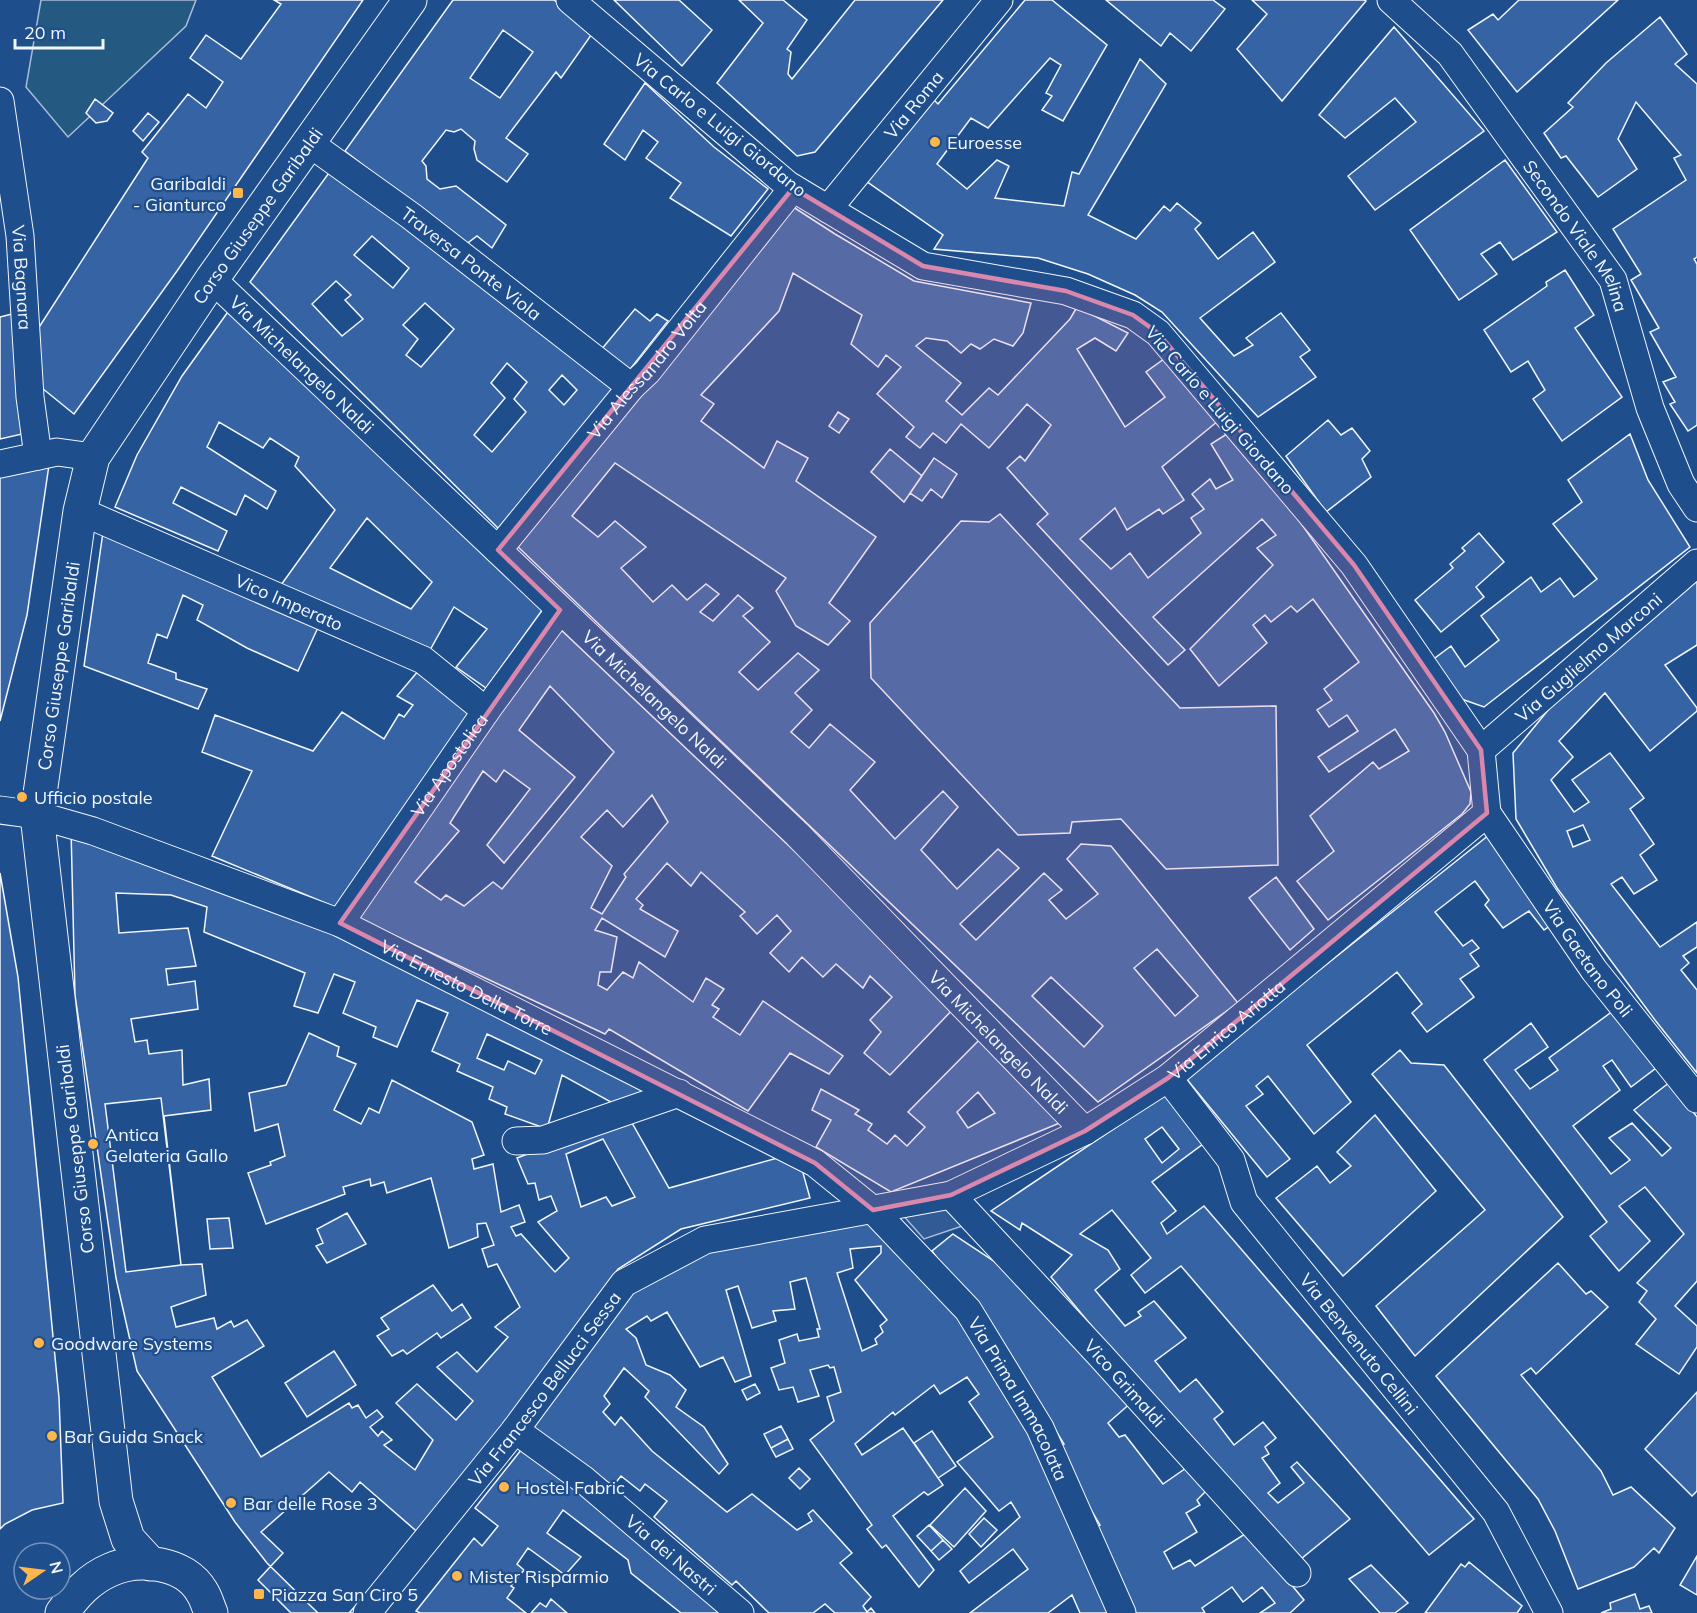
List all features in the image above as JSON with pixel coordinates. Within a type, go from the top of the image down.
[{"type":"main road","name":"Corso Giuseppe Garibaldi","points":[[151,1564],[128,1539],[116,1501],[37,814],[80,511],[93,457],[212,279],[410,0]]},
{"type":"main road","name":"Corso Giuseppe Garibaldi","points":[[96,1578],[109,1545],[116,1501]]},
{"type":"main road","points":[[62,1613],[77,1592],[111,1569],[151,1564],[170,1566],[189,1577],[202,1591],[211,1613]]},
{"type":"street","name":"Via Carlo e Luigi Giordano","points":[[570,0],[793,188],[923,266],[1066,291],[1133,315],[1158,333],[1354,565],[1481,750]]},
{"type":"street","name":"Via Roma","points":[[828,209],[999,0]]},
{"type":"street","name":"Secondo Viale Melina","points":[[1391,0],[1450,54],[1613,280],[1650,408],[1681,484],[1697,508]]},
{"type":"street","name":"Via Bagnara","points":[[0,101],[20,236],[30,397],[38,456]]},
{"type":"street","name":"Traversa Ponte Viola","points":[[309,143],[411,216],[631,387]]},
{"type":"street","name":"Via Alessandro Volta","points":[[498,550],[631,387],[647,372],[793,188]]},
{"type":"street","name":"Via Michelangelo Naldi","points":[[212,279],[796,834],[1085,1131]]},
{"type":"street","points":[[0,464],[57,452],[93,457]]},
{"type":"street","name":"Vico Imperato","points":[[80,511],[423,660],[486,711]]},
{"type":"street","name":"Via Guglielmo Marconi","points":[[1481,750],[1697,563]]},
{"type":"street","name":"Via Apostolica","points":[[340,922],[486,711],[560,610]]},
{"type":"street","points":[[1481,750],[1488,813]]},
{"type":"street","name":"Via Ernesto Della Torre","points":[[0,810],[37,814],[93,831],[340,922],[815,1163],[873,1210]]},
{"type":"street","name":"Via Enrico Ariotta","points":[[873,1210],[951,1195],[1085,1131],[1168,1078],[1488,813]]},
{"type":"street","name":"Via Gaetano Poli","points":[[1488,813],[1594,970],[1697,1099]]},
{"type":"street","name":"Via Benvenuto Cellini","points":[[1168,1078],[1231,1161],[1244,1202],[1496,1512],[1549,1613]]},
{"type":"street","points":[[516,1141],[543,1140],[679,1093]]},
{"type":"street","name":"Vico Grimaldi","points":[[951,1195],[1100,1355],[1297,1573]]},
{"type":"street","name":"Via Francesco Bellucci Sessa","points":[[367,1613],[515,1430],[624,1283],[705,1240],[873,1210]]},
{"type":"street","name":"Via Prima Immacolata","points":[[873,1210],[968,1310],[1040,1428],[1122,1613]]},
{"type":"street","name":"Via dei Nastri","points":[[515,1430],[584,1480],[741,1613]]},
{"type":"highlighted area","points":[[793,188],[923,266],[1066,291],[1133,315],[1158,333],[1354,565],[1481,750],[1487,813],[1168,1078],[1085,1131],[951,1195],[873,1210],[815,1163],[340,923],[560,610],[498,550]]},
{"type":"shaded area","points":[[41,0],[196,0],[186,26],[68,137],[26,87]]},
{"type":"shaded area","points":[[951,1195],[971,1223],[924,1239],[901,1213]]},
{"type":"building","points":[[274,0],[363,0],[177,271],[74,414],[37,384],[34,335],[148,158],[142,152],[188,94],[206,108],[223,82],[190,58],[206,35],[241,59],[281,4]]},
{"type":"building","points":[[453,0],[554,0],[594,31],[561,78],[556,72],[506,138],[528,154],[507,182],[477,160],[474,149],[475,141],[461,129],[454,132],[446,130],[422,161],[426,166],[427,179],[440,189],[456,186],[506,225],[492,248],[477,236],[465,245],[345,151]],"holes":[[[503,30],[533,52],[500,98],[470,78]]]},
{"type":"building","points":[[614,0],[679,0],[712,30],[682,66]]},
{"type":"building","points":[[739,0],[783,0],[807,20],[787,49],[791,52],[788,74],[792,79],[855,0],[943,0],[815,152],[797,156],[717,83],[763,23]]},
{"type":"building","points":[[1025,0],[1052,0],[1107,45],[1063,121],[1042,110],[1052,96],[1046,93],[1061,65],[1050,58],[988,128],[971,118],[937,164],[967,189],[997,160],[1009,166],[995,198],[1064,206],[1072,172],[1079,174],[1140,59],[1166,84],[1088,215],[1136,239],[1164,206],[1170,211],[1177,203],[1201,223],[1195,229],[1218,259],[1253,232],[1275,262],[1200,318],[1234,356],[1253,345],[1246,338],[1281,313],[1310,350],[1300,357],[1316,377],[1258,417],[1162,312],[1135,295],[1088,274],[1038,258],[934,249],[943,235],[866,181],[932,98],[938,104]]},
{"type":"building","points":[[1106,0],[1213,0],[1225,9],[1191,51],[1170,33],[1161,46]]},
{"type":"building","points":[[1252,0],[1366,1],[1282,101],[1237,49],[1267,14]]},
{"type":"building","points":[[1519,0],[1618,0],[1517,92],[1468,30],[1493,14],[1498,20]]},
{"type":"building","points":[[1660,17],[1687,54],[1675,64],[1697,84],[1697,257],[1694,259],[1697,264],[1697,425],[1688,431],[1670,404],[1675,402],[1663,382],[1676,377],[1650,332],[1659,328],[1631,280],[1641,274],[1613,229],[1686,180],[1674,158],[1681,155],[1636,102],[1618,139],[1637,169],[1598,197],[1566,156],[1561,158],[1544,133],[1573,107],[1568,103],[1606,63]]},
{"type":"building","points":[[1394,27],[1484,131],[1375,210],[1348,176],[1416,122],[1395,98],[1345,138],[1319,115]]},
{"type":"building","points":[[645,83],[714,147],[768,189],[731,236],[670,198],[681,183],[646,158],[658,142],[643,130],[625,160],[604,144]]},
{"type":"building","points":[[95,99],[113,113],[107,121],[96,123],[86,113]]},
{"type":"building","points":[[148,113],[159,122],[143,141],[133,131]]},
{"type":"building","points":[[1505,160],[1557,232],[1513,260],[1500,242],[1481,254],[1497,274],[1459,300],[1410,230]]},
{"type":"building","points":[[331,170],[586,368],[635,309],[650,321],[657,314],[668,321],[502,532],[250,282]],"holes":[[[372,236],[409,268],[393,288],[354,255]],[[336,281],[351,295],[345,300],[363,319],[342,336],[312,304]],[[425,303],[454,329],[421,367],[406,355],[418,339],[403,325]],[[507,363],[527,382],[514,399],[526,412],[492,452],[474,435],[505,398],[491,383]],[[562,375],[577,390],[564,405],[549,390]]]},
{"type":"building","points":[[787,203],[914,281],[1031,303],[1023,333],[1013,346],[994,339],[980,349],[971,344],[961,353],[947,341],[926,338],[916,346],[961,383],[946,401],[962,415],[989,388],[998,395],[1070,319],[1077,307],[1128,333],[1116,351],[1095,338],[1077,349],[1125,427],[1165,397],[1146,372],[1164,359],[1218,421],[1162,467],[1184,500],[1163,514],[1159,509],[1127,530],[1115,508],[1080,539],[1111,569],[1130,553],[1148,578],[1201,533],[1191,518],[1204,509],[1192,494],[1210,479],[1216,489],[1233,480],[1211,444],[1230,432],[1286,502],[1434,713],[1445,732],[1471,792],[1470,804],[1462,814],[1328,920],[1297,881],[1334,851],[1310,816],[1373,762],[1379,769],[1409,751],[1395,729],[1329,772],[1318,757],[1358,731],[1347,715],[1329,727],[1317,710],[1332,700],[1324,689],[1359,662],[1313,599],[1297,612],[1291,606],[1271,622],[1265,615],[1253,625],[1267,643],[1219,686],[1190,649],[1273,565],[1257,548],[1276,535],[1262,519],[1153,617],[1185,650],[1168,665],[1037,524],[1048,514],[1007,468],[1020,456],[1025,461],[1051,425],[1027,404],[989,448],[961,424],[946,443],[933,433],[920,448],[906,437],[914,427],[877,394],[901,367],[886,355],[878,367],[851,344],[862,315],[793,273],[779,311],[701,395],[714,404],[701,421],[764,468],[777,441],[808,458],[796,481],[876,537],[829,603],[850,621],[828,645],[796,626],[776,591],[786,578],[615,463],[572,516],[598,537],[615,521],[646,547],[621,568],[653,602],[672,585],[687,600],[706,584],[719,594],[700,612],[713,621],[738,595],[753,608],[743,616],[770,642],[739,672],[758,690],[798,653],[819,670],[795,693],[812,710],[791,732],[809,748],[830,724],[875,762],[850,790],[895,839],[943,791],[958,807],[921,850],[957,889],[998,849],[1019,868],[960,924],[976,940],[1044,873],[1062,890],[1049,900],[1066,919],[1098,894],[1067,859],[1081,844],[1111,846],[1238,1003],[1098,1102],[514,543]],"holes":[[[1157,949],[1198,996],[1175,1016],[1134,968]],[[1051,977],[1103,1026],[1084,1047],[1032,996]]]},
{"type":"building","points":[[1565,270],[1594,315],[1575,328],[1622,397],[1562,441],[1533,399],[1545,390],[1528,361],[1511,372],[1484,330],[1547,286],[1546,282]]},
{"type":"building","points":[[230,309],[543,609],[486,688],[456,667],[487,629],[454,607],[430,650],[281,585],[335,510],[295,466],[299,457],[270,438],[263,448],[219,422],[207,447],[276,491],[267,509],[245,495],[236,515],[181,487],[173,503],[227,531],[218,551],[115,507],[137,455],[182,376]],"holes":[[[367,518],[432,582],[411,609],[330,568]]]},
{"type":"building","points":[[16,313],[31,432],[0,439],[0,317]]},
{"type":"building","points":[[838,412],[849,419],[839,433],[829,426]]},
{"type":"building","points":[[1328,420],[1341,435],[1352,428],[1370,451],[1362,459],[1371,477],[1326,512],[1286,456]]},
{"type":"building","points":[[1630,434],[1648,480],[1690,547],[1484,707],[1456,697],[1431,661],[1451,646],[1465,667],[1499,640],[1481,616],[1531,577],[1541,592],[1560,578],[1574,597],[1597,579],[1553,524],[1582,502],[1568,480]]},
{"type":"building","points":[[890,449],[922,476],[904,502],[871,472]]},
{"type":"building","points":[[934,458],[957,474],[942,498],[931,489],[922,501],[910,493]]},
{"type":"building","points":[[49,465],[27,615],[0,721],[0,471]]},
{"type":"building","points":[[1000,514],[1180,708],[1276,706],[1278,865],[1166,869],[1121,819],[1072,822],[1070,833],[1018,835],[871,678],[870,623],[961,521],[989,522]]},
{"type":"building","points":[[104,525],[321,621],[298,671],[247,648],[197,620],[203,605],[183,595],[167,638],[157,634],[148,663],[176,673],[176,679],[207,689],[198,709],[84,666]]},
{"type":"building","points":[[1479,533],[1504,562],[1476,587],[1484,597],[1441,632],[1415,600],[1453,568],[1450,564],[1465,551],[1462,548]]},
{"type":"building","points":[[1697,574],[1697,645],[1665,665],[1697,711],[1650,751],[1605,693],[1559,741],[1573,757],[1551,780],[1574,812],[1589,802],[1572,780],[1610,753],[1644,798],[1630,809],[1654,844],[1640,855],[1657,880],[1634,894],[1622,877],[1611,884],[1660,947],[1697,922],[1697,947],[1683,956],[1689,963],[1681,970],[1697,990],[1697,1073],[1557,888],[1516,819],[1513,753],[1585,665]],"holes":[[[1583,825],[1590,840],[1573,847],[1567,831]]]},
{"type":"building","points":[[558,627],[957,1005],[890,1075],[864,1053],[881,1032],[870,1020],[892,997],[870,976],[863,988],[836,964],[823,977],[802,957],[789,972],[770,953],[791,931],[777,915],[757,934],[740,916],[745,912],[701,872],[691,886],[667,863],[636,899],[643,905],[640,909],[678,931],[665,957],[602,918],[595,930],[617,937],[611,972],[600,972],[598,985],[607,990],[623,972],[633,978],[639,962],[693,1002],[706,978],[724,989],[712,1005],[719,1009],[713,1017],[740,1035],[763,1001],[843,1056],[829,1074],[790,1053],[748,1111],[609,1029],[605,1034],[357,918]],"holes":[[[550,686],[614,752],[502,889],[493,882],[464,906],[446,895],[441,900],[415,882],[459,831],[450,823],[483,771],[496,782],[504,770],[530,789],[487,845],[504,863],[575,777],[519,730]],[[652,795],[668,822],[624,874],[626,877],[602,914],[591,908],[612,866],[581,837],[607,810],[623,827]]]},
{"type":"building","points":[[419,670],[476,710],[335,907],[212,856],[252,771],[202,752],[215,715],[313,751],[342,712],[384,739],[399,714],[404,717],[413,705],[397,696]]},
{"type":"building","points":[[71,829],[318,926],[654,1090],[618,1106],[562,1075],[547,1129],[505,1114],[507,1107],[489,1099],[493,1087],[457,1071],[460,1064],[432,1051],[448,1013],[417,1000],[397,1047],[373,1037],[376,1027],[343,1013],[355,982],[334,974],[318,1013],[294,1006],[305,973],[204,932],[207,907],[171,895],[116,893],[119,933],[188,928],[196,966],[166,969],[168,985],[195,981],[198,1009],[131,1019],[135,1042],[147,1040],[149,1054],[182,1050],[183,1085],[209,1079],[211,1110],[164,1116],[181,1265],[202,1264],[206,1295],[171,1307],[176,1327],[214,1318],[217,1329],[231,1321],[234,1327],[247,1320],[264,1346],[212,1377],[261,1457],[349,1403],[352,1408],[358,1405],[366,1418],[377,1410],[383,1417],[370,1427],[378,1436],[382,1431],[392,1440],[384,1445],[415,1470],[433,1440],[396,1403],[417,1384],[456,1420],[473,1401],[437,1367],[457,1352],[477,1372],[508,1337],[495,1327],[520,1307],[497,1264],[488,1267],[482,1249],[494,1245],[486,1223],[477,1224],[478,1237],[449,1248],[431,1178],[387,1193],[384,1182],[371,1186],[370,1179],[343,1187],[345,1194],[266,1224],[248,1173],[271,1165],[270,1162],[285,1156],[278,1124],[255,1131],[249,1093],[286,1085],[309,1033],[339,1047],[337,1056],[356,1064],[334,1110],[361,1124],[369,1108],[379,1113],[392,1080],[472,1122],[484,1155],[472,1159],[474,1169],[493,1164],[501,1212],[519,1205],[525,1222],[511,1227],[516,1236],[521,1234],[555,1272],[569,1258],[538,1222],[557,1211],[551,1196],[539,1200],[535,1183],[528,1184],[517,1158],[628,1116],[669,1188],[792,1154],[813,1172],[803,1173],[810,1198],[681,1229],[618,1269],[506,1430],[432,1521],[349,1613],[318,1613],[267,1563],[235,1522],[137,1371],[116,1278],[75,995]],"holes":[[[487,1034],[542,1060],[535,1074],[508,1061],[504,1070],[477,1058]],[[603,1139],[635,1197],[612,1206],[606,1197],[581,1207],[566,1154]]]},
{"type":"building","points":[[1489,835],[1554,923],[1544,930],[1529,911],[1503,928],[1485,905],[1489,900],[1475,881],[1435,912],[1463,946],[1472,940],[1479,948],[1470,954],[1479,966],[1460,979],[1474,997],[1427,1032],[1412,1013],[1422,1004],[1397,972],[1307,1045],[1351,1102],[1314,1134],[1268,1076],[1256,1086],[1263,1094],[1246,1106],[1290,1159],[1267,1177],[1185,1077]]},
{"type":"building","points":[[0,873],[18,977],[59,1398],[63,1503],[32,1510],[0,1529]]},
{"type":"building","points":[[1276,877],[1314,929],[1290,950],[1249,898]]},
{"type":"building","points":[[1617,1008],[1660,1065],[1631,1087],[1612,1060],[1603,1066],[1620,1090],[1573,1126],[1611,1174],[1630,1160],[1609,1138],[1632,1123],[1662,1156],[1671,1148],[1634,1110],[1670,1082],[1697,1117],[1697,1281],[1675,1306],[1697,1326],[1697,1347],[1679,1374],[1636,1344],[1656,1319],[1639,1302],[1647,1291],[1637,1283],[1684,1234],[1645,1187],[1619,1206],[1650,1241],[1619,1271],[1590,1236],[1607,1222],[1484,1060],[1531,1023],[1548,1047],[1515,1070],[1530,1089],[1558,1070],[1549,1058]]},
{"type":"building","points":[[985,1034],[1072,1118],[891,1192],[816,1147],[831,1120],[812,1110],[821,1089],[859,1110],[855,1114],[872,1124],[868,1130],[887,1144],[895,1135],[907,1146],[925,1127],[908,1112]],"holes":[[[978,1092],[995,1113],[968,1128],[957,1112]]]},
{"type":"building","points":[[1400,1050],[1411,1063],[1444,1065],[1563,1217],[1415,1356],[1376,1306],[1485,1210],[1372,1074]]},
{"type":"building","points":[[1170,1091],[1207,1141],[1152,1182],[1176,1211],[1161,1223],[1167,1234],[1204,1206],[1474,1519],[1429,1555],[1181,1266],[1145,1293],[1131,1275],[1151,1258],[1112,1210],[1080,1234],[1108,1250],[1120,1269],[1095,1290],[1125,1326],[1141,1316],[1138,1312],[1154,1301],[1186,1338],[1155,1361],[1180,1392],[1196,1379],[1223,1412],[1214,1419],[1234,1445],[1263,1422],[1276,1438],[1265,1447],[1269,1454],[1262,1458],[1280,1483],[1268,1493],[1278,1503],[1304,1483],[1291,1467],[1297,1462],[1350,1519],[1296,1563],[1174,1425],[1051,1277],[1072,1255],[1022,1223],[1020,1230],[991,1211]],"holes":[[[1162,1127],[1179,1149],[1162,1163],[1145,1139]]]},
{"type":"building","points":[[161,1098],[181,1265],[126,1272],[105,1104]]},
{"type":"building","points":[[1375,1115],[1436,1191],[1343,1276],[1276,1198],[1317,1166],[1330,1183],[1351,1166],[1337,1152]]},
{"type":"building","points":[[347,1213],[366,1244],[327,1263],[316,1246],[323,1243],[317,1229]]},
{"type":"building","points":[[229,1218],[233,1248],[210,1249],[207,1219]]},
{"type":"building","points":[[883,1222],[956,1306],[1026,1416],[1116,1613],[1080,1613],[1072,1595],[1048,1613],[970,1613],[1028,1569],[1013,1549],[969,1583],[960,1571],[1020,1517],[1011,1502],[999,1511],[957,1462],[993,1437],[969,1402],[979,1394],[967,1377],[940,1394],[934,1385],[895,1415],[893,1412],[855,1444],[862,1455],[903,1428],[943,1485],[928,1495],[924,1492],[893,1516],[934,1570],[919,1587],[886,1545],[882,1548],[867,1529],[872,1525],[810,1440],[834,1421],[827,1397],[841,1392],[834,1367],[830,1368],[828,1365],[810,1370],[819,1396],[798,1402],[793,1387],[779,1390],[771,1368],[785,1363],[779,1340],[797,1334],[799,1341],[819,1337],[817,1329],[820,1329],[806,1278],[790,1282],[795,1309],[773,1311],[776,1321],[752,1328],[738,1286],[726,1290],[751,1376],[735,1382],[723,1357],[700,1367],[667,1312],[651,1321],[647,1316],[626,1329],[636,1338],[646,1365],[670,1375],[686,1390],[676,1407],[704,1427],[728,1464],[719,1474],[645,1397],[649,1391],[624,1368],[604,1396],[610,1404],[603,1412],[615,1425],[621,1417],[652,1451],[727,1512],[752,1494],[797,1530],[812,1521],[808,1514],[813,1510],[852,1553],[840,1563],[871,1597],[863,1606],[867,1612],[871,1608],[875,1613],[835,1613],[825,1604],[813,1613],[769,1613],[736,1581],[732,1585],[654,1517],[667,1501],[645,1484],[640,1491],[621,1476],[613,1486],[526,1425],[634,1286],[682,1257],[823,1228]],"holes":[[[881,1246],[881,1253],[855,1280],[887,1320],[880,1326],[883,1332],[875,1339],[877,1344],[862,1351],[837,1273],[853,1268],[850,1249]]]},
{"type":"building","points":[[953,1234],[1048,1297],[1133,1401],[1108,1423],[1119,1437],[1125,1435],[1163,1484],[1189,1466],[1207,1490],[1197,1500],[1200,1505],[1186,1513],[1197,1532],[1164,1552],[1173,1569],[1190,1560],[1195,1566],[1248,1532],[1304,1600],[1290,1613],[1260,1613],[1275,1603],[1262,1587],[1243,1602],[1232,1587],[1202,1608],[1205,1613],[1131,1613],[1094,1527],[1100,1525],[1067,1469],[1060,1445],[1064,1444],[1008,1353],[932,1251]]},
{"type":"building","points":[[1558,1263],[1586,1294],[1591,1291],[1608,1307],[1536,1374],[1531,1368],[1521,1375],[1601,1471],[1613,1495],[1631,1487],[1675,1528],[1659,1553],[1654,1548],[1634,1567],[1578,1589],[1555,1531],[1538,1499],[1436,1376]]},
{"type":"building","points":[[433,1285],[452,1311],[462,1304],[471,1318],[441,1338],[437,1333],[407,1354],[403,1350],[392,1356],[377,1336],[389,1329],[381,1318]]},
{"type":"building","points":[[334,1351],[356,1385],[307,1417],[285,1383]]},
{"type":"building","points":[[755,1384],[760,1393],[747,1400],[742,1390]]},
{"type":"building","points":[[1697,1392],[1697,1491],[1692,1496],[1645,1449]]},
{"type":"building","points":[[781,1426],[788,1439],[771,1448],[764,1434]]},
{"type":"building","points":[[932,1431],[956,1466],[938,1478],[914,1443]]},
{"type":"building","points":[[788,1439],[793,1449],[776,1457],[771,1448]]},
{"type":"building","points":[[525,1445],[724,1605],[718,1613],[681,1613],[631,1573],[628,1560],[563,1510],[547,1533],[581,1557],[565,1575],[528,1548],[517,1564],[524,1570],[511,1586],[514,1588],[507,1598],[526,1613],[420,1613],[416,1611],[474,1538],[482,1546],[498,1526],[475,1508]]},
{"type":"building","points":[[799,1468],[810,1479],[800,1489],[789,1478]]},
{"type":"building","points":[[329,1472],[352,1492],[360,1482],[422,1536],[357,1613],[291,1613],[258,1580],[283,1553],[261,1532]]},
{"type":"building","points":[[965,1488],[986,1511],[954,1547],[930,1525]]},
{"type":"building","points":[[984,1518],[997,1530],[981,1547],[969,1534]]},
{"type":"building","points":[[929,1525],[943,1540],[931,1551],[917,1536]]},
{"type":"building","points":[[943,1540],[952,1549],[939,1560],[931,1551]]},
{"type":"building","points":[[1697,1556],[1697,1595],[1680,1585]]},
{"type":"building","points":[[1469,1562],[1522,1606],[1517,1613],[1425,1613],[1461,1564],[1465,1567]]},
{"type":"building","points":[[1371,1565],[1408,1603],[1395,1613],[1380,1613],[1349,1579]]},
{"type":"building","points":[[1635,1594],[1640,1609],[1649,1606],[1652,1613],[1601,1613],[1611,1609],[1610,1603]]},
{"type":"building","points":[[551,1599],[567,1613],[531,1613],[540,1603],[546,1607]]},
{"type":"place","name":"Euroesse","points":[[935,142]]},
{"type":"place","name":"Garibaldi - Gianturco","points":[[238,193]]},
{"type":"place","name":"Ufficio postale","points":[[22,797]]},
{"type":"place","name":"Antica Gelateria Gallo","points":[[93,1144]]},
{"type":"place","name":"Goodware Systems","points":[[39,1343]]},
{"type":"place","name":"Bar Guida Snack","points":[[52,1436]]},
{"type":"place","name":"Hostel Fabric","points":[[504,1487]]},
{"type":"place","name":"Bar delle Rose 3","points":[[231,1503]]},
{"type":"place","name":"Mister Risparmio","points":[[457,1576]]},
{"type":"place","name":"Piazza San Ciro 5","points":[[259,1594]]}]
